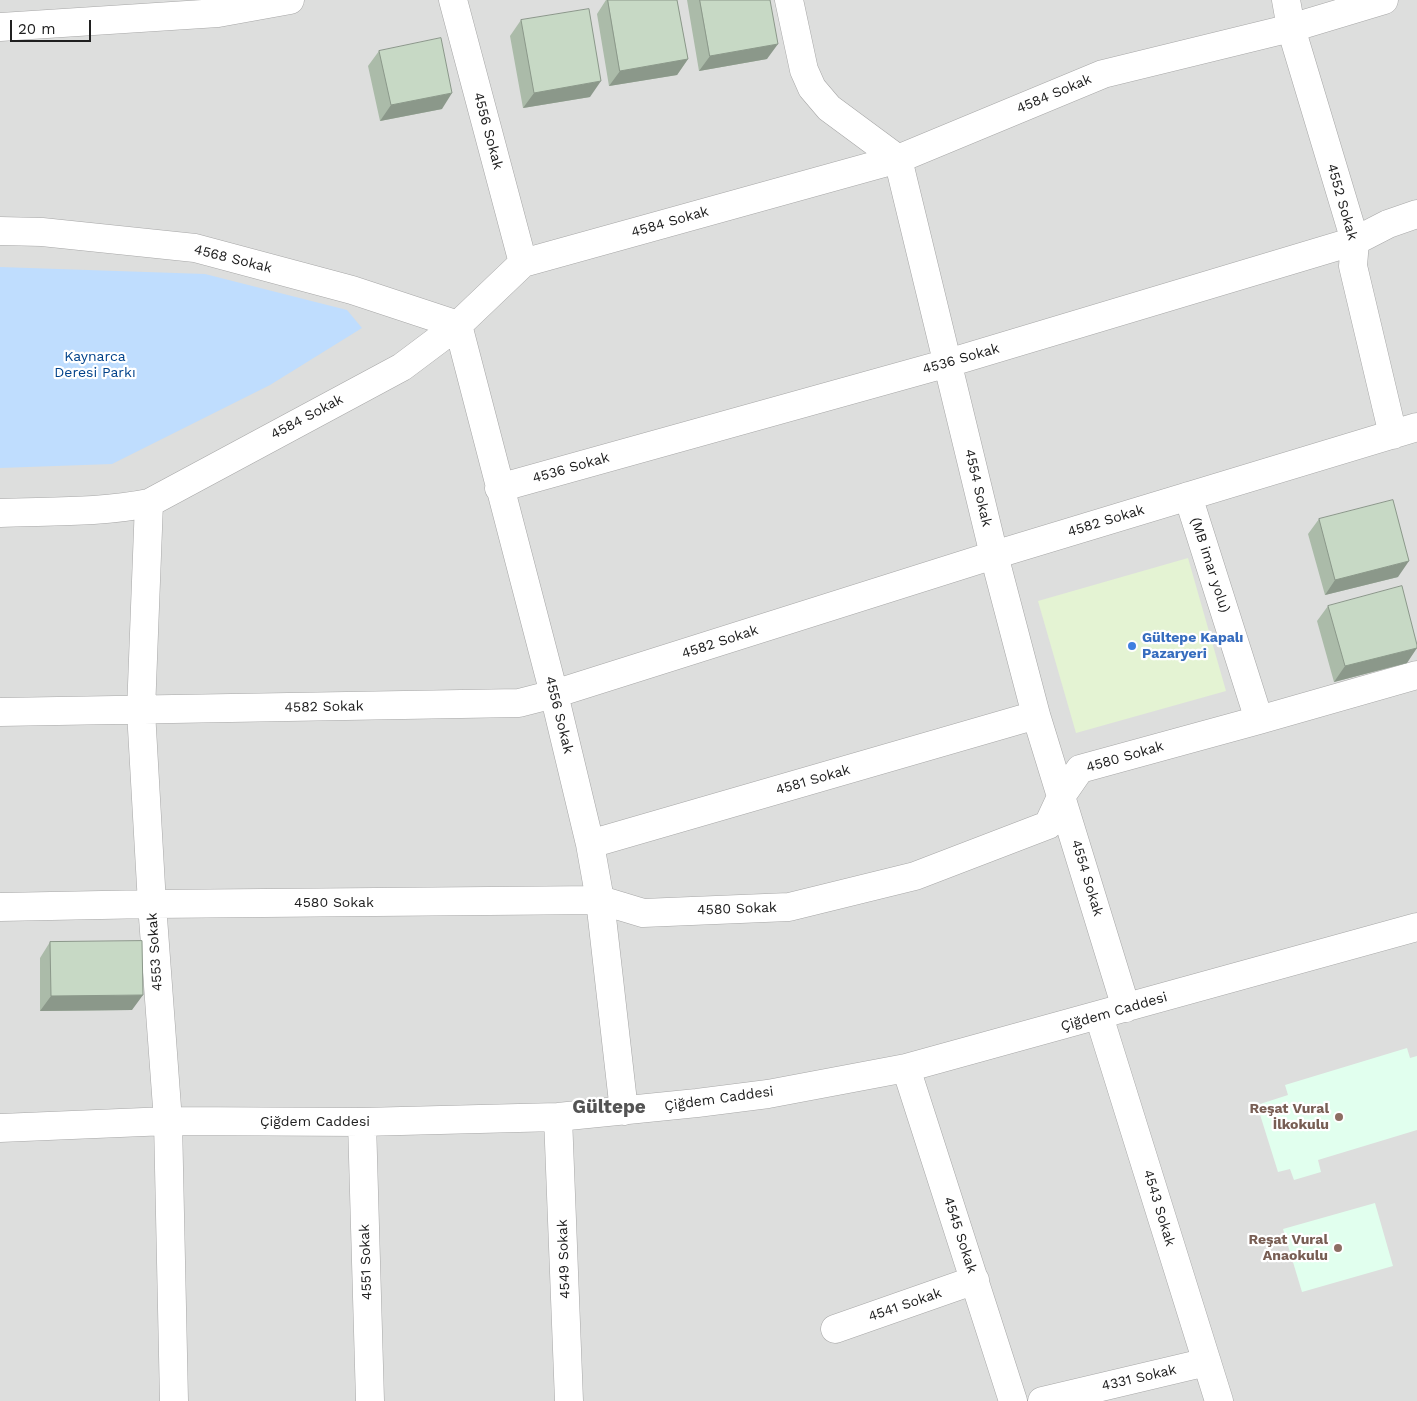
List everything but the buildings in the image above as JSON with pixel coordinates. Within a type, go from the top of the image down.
[{"type":"street","points":[[0,27],[218,13],[290,0]]},
{"type":"street","name":"4556 Sokak","points":[[453,0],[523,263]]},
{"type":"street","points":[[790,0],[804,70],[812,88],[829,108],[898,159]]},
{"type":"street","name":"4552 Sokak","points":[[1286,0],[1291,28],[1355,241],[1353,266],[1405,431]]},
{"type":"street","name":"4584 Sokak","points":[[0,513],[100,509],[149,503],[402,366],[458,325],[523,263],[898,159],[1103,74],[1291,28],[1384,0]]},
{"type":"street","name":"4554 Sokak","points":[[898,159],[994,555],[1036,715],[1126,1008]]},
{"type":"street","name":"4536 Sokak","points":[[499,488],[948,363],[1355,241],[1388,224],[1417,214]]},
{"type":"street","name":"4568 Sokak","points":[[0,231],[42,232],[195,248],[352,290],[458,325]]},
{"type":"street","name":"4556 Sokak","points":[[458,325],[554,694],[590,844],[600,900],[624,1111]]},
{"type":"street","name":"4582 Sokak","points":[[0,712],[519,703],[554,694],[994,555],[1405,431]]},
{"type":"street","name":"(MB imar yolu)","points":[[1188,496],[1259,720]]},
{"type":"street","name":"4553 Sokak","points":[[149,503],[141,711],[152,904],[168,1121],[174,1401]]},
{"type":"street","name":"4580 Sokak","points":[[0,907],[600,900],[643,913],[789,907],[915,876],[1048,825],[1062,795],[1080,769],[1417,674]]},
{"type":"street","name":"4581 Sokak","points":[[590,844],[1036,715]]},
{"type":"street","name":"Çiğdem Caddesi","points":[[0,1128],[168,1121],[362,1122],[558,1117],[768,1094],[906,1068],[1417,927]]},
{"type":"street","name":"4543 Sokak","points":[[1099,1016],[1219,1401]]},
{"type":"street","name":"4545 Sokak","points":[[906,1068],[1013,1401]]},
{"type":"street","name":"4549 Sokak","points":[[558,1117],[569,1401]]},
{"type":"street","name":"4551 Sokak","points":[[362,1122],[370,1401]]},
{"type":"street","name":"4541 Sokak","points":[[835,1329],[974,1280]]},
{"type":"street","name":"4331 Sokak","points":[[1042,1401],[1207,1362]]},
{"type":"shaded area","points":[[0,0],[1417,0],[1417,1401],[0,1401]]},
{"type":"shaded area","name":"Gültepe Kapalı Pazaryeri","points":[[1188,558],[1226,691],[1076,733],[1038,601]]},
{"type":"shaded area","name":"Reşat Vural İlkokulu","points":[[1407,1048],[1410,1058],[1417,1056],[1417,1130],[1318,1160],[1321,1172],[1294,1180],[1290,1169],[1278,1172],[1257,1105],[1288,1095],[1285,1085]]},
{"type":"shaded area","name":"Reşat Vural Anaokulu","points":[[1375,1203],[1393,1266],[1302,1292],[1283,1229]]},
{"type":"green space","name":"Kaynarca Deresi Parkı","points":[[0,267],[205,274],[347,310],[362,328],[270,385],[112,464],[0,468]]},
{"type":"place","name":"Gültepe Kapalı Pazaryeri","points":[[1132,646]]},
{"type":"place","name":"Reşat Vural İlkokulu","points":[[1339,1117]]},
{"type":"place","name":"Reşat Vural Anaokulu","points":[[1338,1248]]},
{"type":"district","name":"Gültepe","points":[[609,1107]]}]
